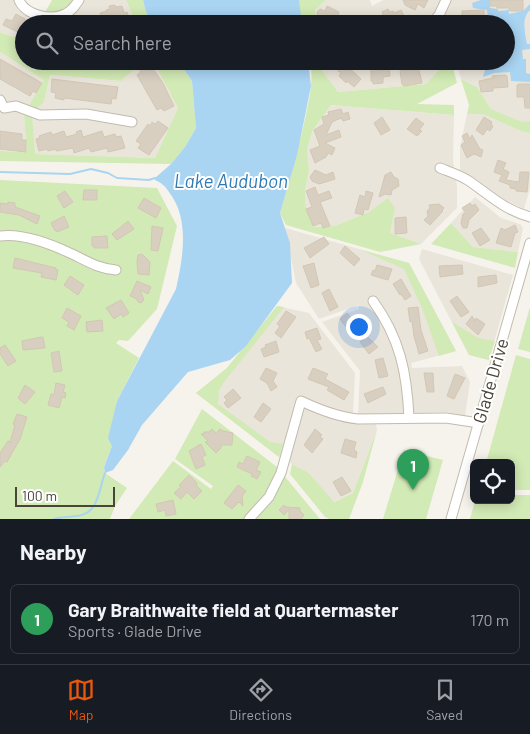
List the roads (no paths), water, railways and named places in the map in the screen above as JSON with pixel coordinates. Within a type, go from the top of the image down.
[{"type":"street","points":[[19,0],[21,6],[40,15]]},
{"type":"street","points":[[64,15],[73,9],[79,0]]},
{"type":"street","points":[[439,15],[446,0]]},
{"type":"street","points":[[1,106],[16,106],[40,115],[86,114],[132,122]]},
{"type":"street","points":[[440,168],[468,180],[507,208],[530,217]]},
{"type":"street","points":[[0,236],[32,239],[72,254],[98,267],[116,270]]},
{"type":"street","name":"Glade Drive","points":[[451,519],[526,270],[530,243]]},
{"type":"street","points":[[373,301],[388,324],[400,354],[408,389],[409,418]]},
{"type":"street","points":[[249,519],[269,497],[282,473],[302,401],[333,415],[346,418],[446,418],[479,423]]},
{"type":"water","points":[[143,0],[299,0],[301,15],[148,15]]},
{"type":"water","points":[[490,0],[490,8],[498,9],[498,11],[509,10],[509,14],[523,11],[530,4],[530,10],[525,17],[524,26],[527,44],[530,44],[530,49],[522,50],[523,59],[526,59],[526,73],[530,74],[530,82],[511,81],[510,72],[494,73],[483,77],[485,70],[515,70],[515,15],[488,15],[487,10],[473,8],[472,3]]},
{"type":"water","name":"Lake Audubon","points":[[184,70],[309,70],[311,86],[297,155],[280,213],[290,243],[292,283],[246,346],[230,360],[188,372],[142,425],[128,450],[113,470],[105,473],[104,467],[112,446],[108,438],[117,401],[176,289],[181,265],[183,239],[180,214],[168,190],[155,178],[171,164],[185,147],[196,128],[192,81]]},
{"type":"waterway","points":[[0,172],[70,174],[91,169],[108,173],[117,178],[149,180],[155,178]]},
{"type":"waterway","points":[[54,519],[77,516],[90,511],[97,499],[105,473]]},
{"type":"place","name":"Gary Braithwaite field at Quartermaster","points":[[413,490]]}]
